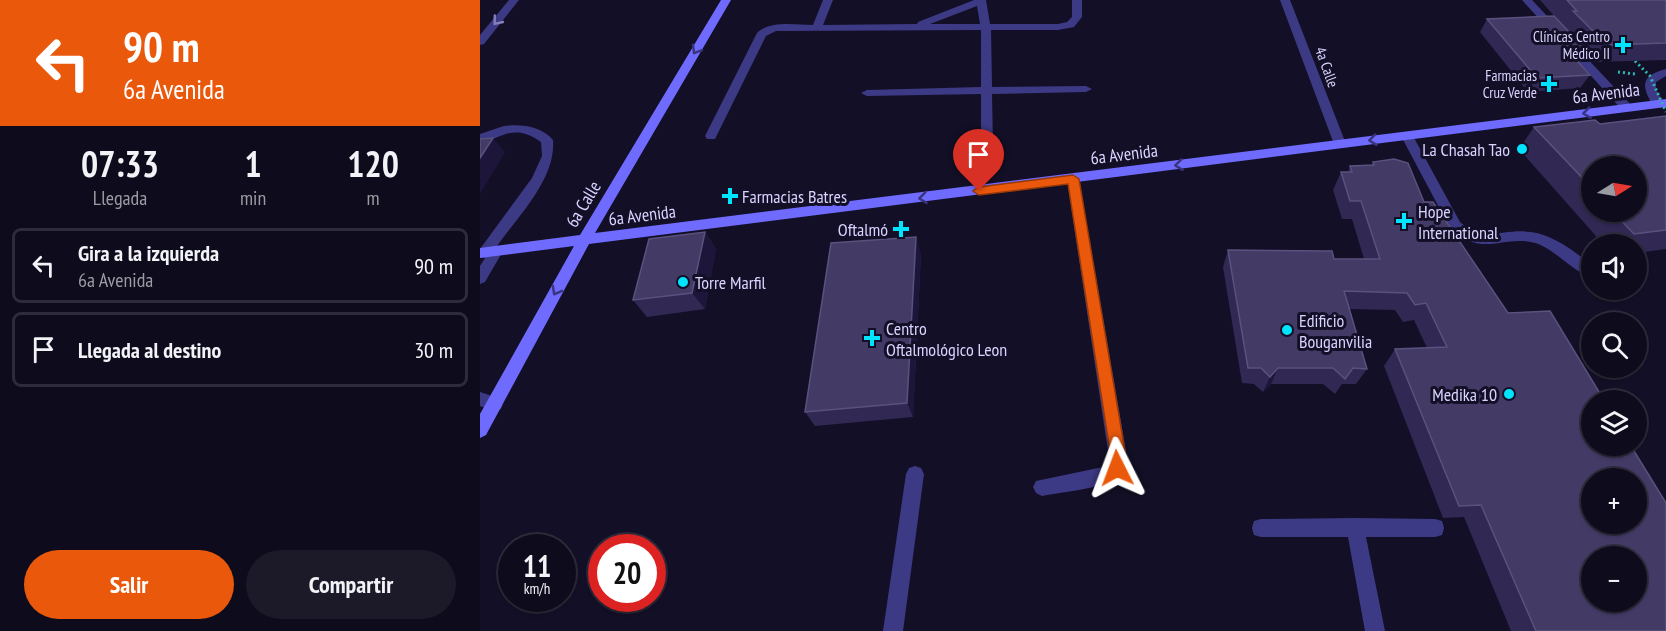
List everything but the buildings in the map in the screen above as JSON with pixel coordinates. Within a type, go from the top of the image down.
[{"type":"main road","name":"6a Calle","points":[[480,430],[487,401],[726,0]]},
{"type":"main road","name":"6a Avenida","points":[[487,253],[1628,108],[1663,107]]},
{"type":"street","points":[[480,42],[514,0]]},
{"type":"street","points":[[817,28],[828,0]]},
{"type":"street","points":[[711,136],[761,35],[766,30],[776,28],[1058,27],[1070,25],[1077,17],[1077,0]]},
{"type":"street","name":"4a Calle","points":[[1286,0],[1340,144]]},
{"type":"street","points":[[1527,0],[1628,108]]},
{"type":"street","points":[[912,28],[980,1],[986,28],[987,145]]},
{"type":"street","points":[[1663,107],[1650,89],[1650,82],[1655,76],[1666,72]]},
{"type":"street","points":[[867,93],[1086,89]]},
{"type":"street","points":[[480,140],[503,130],[519,129],[539,133],[547,140],[548,156],[538,179],[487,253],[480,278]]},
{"type":"street","points":[[1407,136],[1455,225],[1465,236],[1478,240],[1530,237],[1560,248],[1581,265]]},
{"type":"street","points":[[1042,487],[1106,475],[1117,468],[1118,451],[1073,179]]},
{"type":"street","points":[[893,631],[915,474]]},
{"type":"street","points":[[1355,527],[1375,631]]},
{"type":"street","points":[[1261,528],[1435,528]]},
{"type":"path","points":[[1635,61],[1650,76],[1663,107]]},
{"type":"place","name":"Clínicas Centro Médico II","points":[[1623,45]]},
{"type":"place","name":"Farmacias Cruz Verde","points":[[1549,84]]},
{"type":"place","name":"La Chasah Tao","points":[[1522,149]]},
{"type":"place","name":"Farmacias Batres","points":[[730,196]]},
{"type":"place","name":"Hope International","points":[[1404,221]]},
{"type":"place","name":"Oftalmó","points":[[901,229]]},
{"type":"place","name":"Torre Marfil","points":[[683,282]]},
{"type":"place","name":"Edificio Bouganvilia","points":[[1287,330]]},
{"type":"place","name":"Centro Oftalmológico Leon","points":[[872,338]]},
{"type":"place","name":"Medika 10","points":[[1509,394]]},
{"type":"route","points":[[979,191],[1073,179],[1118,451],[1117,468]]}]
